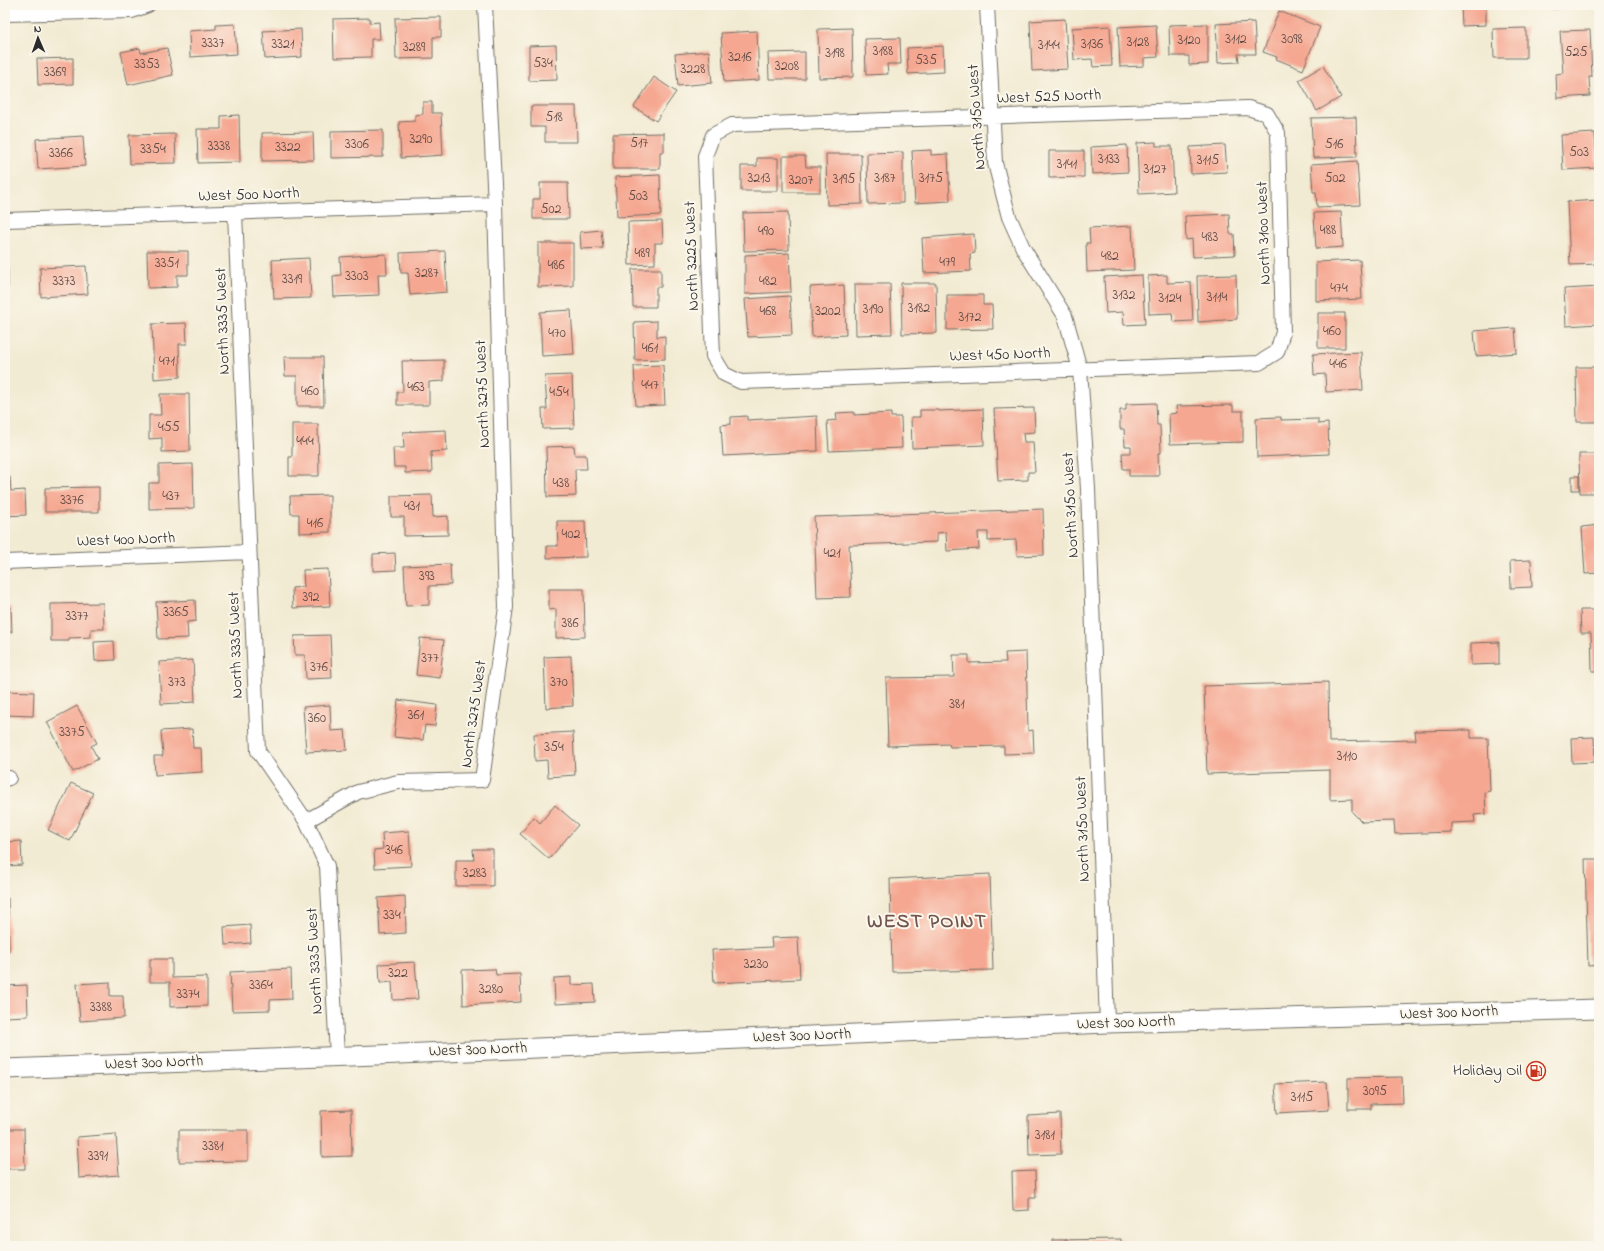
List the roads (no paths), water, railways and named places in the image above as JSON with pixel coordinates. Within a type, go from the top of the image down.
[{"type":"main road","name":"West 300 North","points":[[5,1069],[1107,1023],[1599,1009]]},
{"type":"street","points":[[5,14],[132,11],[148,5]]},
{"type":"street","name":"North 3275 West","points":[[306,821],[358,792],[398,782],[482,780],[506,607],[495,204],[485,5]]},
{"type":"street","name":"North 3150 West","points":[[987,5],[995,164],[1009,217],[1023,248],[1065,316],[1080,369],[1088,488],[1107,1023]]},
{"type":"street","name":"West 525 North","points":[[713,135],[732,125],[1248,108],[1267,114]]},
{"type":"street","name":"North 3100 West","points":[[1267,114],[1278,132],[1283,332],[1276,352]]},
{"type":"street","name":"North 3225 West","points":[[713,135],[705,156],[712,348],[713,356],[724,374]]},
{"type":"street","name":"West 500 North","points":[[5,220],[495,204]]},
{"type":"street","name":"North 3335 West","points":[[235,213],[258,751],[306,821],[327,866],[337,1056]]},
{"type":"street","name":"West 450 North","points":[[724,374],[741,382],[1259,362],[1276,352]]},
{"type":"street","name":"West 400 North","points":[[5,562],[249,552]]},
{"type":"place","name":"Holiday Oil","points":[[1536,1071]]},
{"type":"district","name":"WEST POINT","points":[[927,922]]}]
